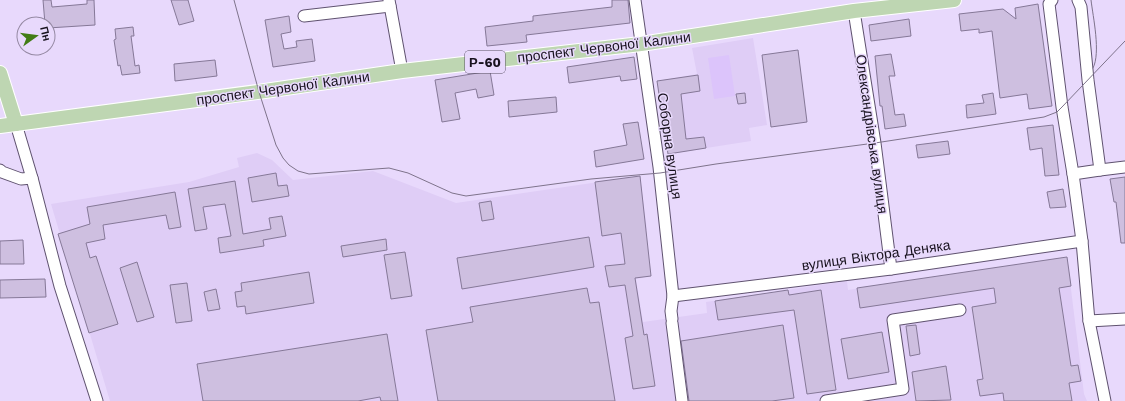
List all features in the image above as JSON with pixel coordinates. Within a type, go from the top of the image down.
[{"type":"main road","name":"проспект Червоної Калини","points":[[16,124],[265,92],[402,71],[640,44],[853,6],[954,0]]},
{"type":"main road","points":[[0,73],[16,124]]},
{"type":"main road","name":"Р-60","points":[[0,126],[16,124]]},
{"type":"street","name":"Соборна вулиця","points":[[634,0],[660,172],[673,296],[671,311],[682,401]]},
{"type":"street","points":[[1052,0],[1049,4],[1062,107],[1082,241],[1089,321],[1105,401]]},
{"type":"street","points":[[1078,0],[1081,7],[1088,80],[1100,170]]},
{"type":"street","points":[[304,16],[390,3],[402,71]]},
{"type":"street","name":"Олександрівська вулиця","points":[[853,6],[875,143],[891,269]]},
{"type":"street","points":[[16,124],[32,178],[60,286],[96,401]]},
{"type":"street","points":[[1073,174],[1125,167]]},
{"type":"street","points":[[0,170],[21,179],[32,178]]},
{"type":"street","name":"вулиця Віктора Деняка","points":[[673,296],[891,269],[1082,241]]},
{"type":"street","points":[[826,401],[903,389],[893,320],[960,310]]},
{"type":"street","points":[[1089,321],[1125,319]]},
{"type":"shaded area","points":[[753,38],[767,125],[749,128],[751,141],[668,154],[657,81],[697,74],[692,48]]},
{"type":"shaded area","points":[[729,55],[735,96],[714,99],[708,58]]},
{"type":"shaded area","points":[[257,153],[272,160],[293,180],[373,171],[456,203],[640,176],[647,230],[638,231],[646,237],[651,276],[636,279],[643,322],[707,313],[706,302],[847,281],[848,290],[1067,257],[1084,394],[1087,401],[110,401],[51,204],[189,182],[239,167],[237,158]]},
{"type":"building","points":[[43,0],[51,0],[52,7],[87,4],[87,0],[94,0],[95,25],[56,27],[56,16],[44,16]]},
{"type":"building","points":[[171,0],[188,0],[194,21],[179,25]]},
{"type":"building","points":[[612,0],[628,0],[630,23],[526,35],[527,42],[487,46],[485,27],[533,21],[533,16],[612,7]]},
{"type":"building","points":[[1038,4],[1052,106],[1029,109],[1027,94],[1000,98],[992,31],[979,33],[979,29],[961,31],[959,14],[1003,9],[1016,19],[1015,8]]},
{"type":"building","points":[[289,16],[291,32],[281,34],[284,49],[297,47],[296,41],[312,39],[315,61],[273,67],[265,20]]},
{"type":"building","points":[[909,19],[911,36],[871,41],[869,25]]},
{"type":"building","points":[[133,27],[134,36],[131,36],[135,66],[139,65],[140,73],[122,75],[120,65],[118,66],[114,40],[116,39],[115,29]]},
{"type":"building","points":[[798,50],[807,122],[771,127],[762,55]]},
{"type":"building","points":[[891,54],[895,76],[889,76],[895,115],[904,114],[906,126],[885,129],[882,106],[880,106],[875,56]]},
{"type":"building","points":[[634,57],[637,79],[621,81],[620,76],[569,83],[567,67]]},
{"type":"building","points":[[215,60],[217,76],[175,81],[174,64]]},
{"type":"building","points":[[490,71],[494,95],[478,98],[476,89],[455,93],[460,119],[442,122],[435,80]]},
{"type":"building","points":[[698,75],[700,91],[681,94],[686,139],[704,137],[706,148],[668,154],[657,81]]},
{"type":"building","points":[[745,93],[746,103],[738,104],[736,94]]},
{"type":"building","points":[[993,93],[996,114],[967,118],[966,105],[984,103],[982,95]]},
{"type":"building","points":[[556,97],[557,112],[509,117],[508,101]]},
{"type":"building","points":[[638,122],[644,159],[596,167],[594,151],[627,145],[623,124]]},
{"type":"building","points":[[1053,125],[1059,175],[1045,176],[1042,148],[1030,150],[1027,128]]},
{"type":"building","points":[[948,141],[950,154],[918,158],[916,145]]},
{"type":"building","points":[[276,173],[278,186],[287,185],[289,196],[252,202],[248,178]]},
{"type":"building","points":[[640,176],[651,276],[635,278],[644,335],[647,334],[655,386],[633,389],[625,338],[633,336],[625,285],[609,287],[605,266],[625,264],[621,233],[602,236],[595,182]]},
{"type":"building","points":[[1125,177],[1125,243],[1121,243],[1116,202],[1114,202],[1110,179]]},
{"type":"building","points":[[235,181],[243,234],[271,229],[269,218],[282,216],[286,236],[263,240],[264,246],[220,253],[218,238],[231,236],[225,204],[203,207],[207,229],[195,231],[188,189]]},
{"type":"building","points":[[1063,189],[1066,207],[1050,208],[1047,192]]},
{"type":"building","points":[[175,192],[181,227],[169,229],[166,215],[103,225],[105,239],[86,243],[90,258],[96,256],[118,324],[89,333],[58,234],[90,224],[87,207]]},
{"type":"building","points":[[491,201],[494,219],[482,221],[479,203]]},
{"type":"building","points":[[589,237],[594,267],[462,289],[457,258]]},
{"type":"building","points":[[386,239],[387,250],[343,257],[341,246]]},
{"type":"building","points":[[23,240],[24,264],[0,264],[0,241]]},
{"type":"building","points":[[405,252],[412,296],[391,299],[384,255]]},
{"type":"building","points":[[1067,257],[1071,286],[1059,288],[1071,366],[1078,365],[1081,381],[1069,383],[1072,401],[1004,401],[1003,393],[980,396],[977,380],[983,379],[972,307],[996,303],[994,288],[860,308],[857,288]]},
{"type":"building","points":[[137,262],[154,317],[137,322],[120,268]]},
{"type":"building","points":[[309,272],[314,303],[246,314],[245,306],[237,307],[235,292],[242,291],[241,283]]},
{"type":"building","points":[[45,279],[46,297],[0,298],[0,280]]},
{"type":"building","points":[[187,283],[192,321],[176,323],[170,285]]},
{"type":"building","points":[[587,288],[590,303],[599,302],[615,401],[438,401],[426,330],[473,322],[470,307]]},
{"type":"building","points":[[216,289],[220,309],[208,311],[204,292]]},
{"type":"building","points":[[788,290],[789,295],[821,290],[836,390],[807,394],[794,310],[718,320],[715,301]]},
{"type":"building","points":[[783,325],[794,398],[772,401],[689,401],[681,341]]},
{"type":"building","points":[[916,325],[920,354],[910,356],[906,326]]},
{"type":"building","points":[[882,332],[889,372],[848,379],[841,339]]},
{"type":"building","points":[[387,334],[398,401],[381,401],[380,397],[358,401],[203,401],[197,364]]},
{"type":"building","points":[[946,366],[951,400],[916,401],[912,372]]},
{"type":"tram line","points":[[234,0],[259,92],[276,145],[283,158],[289,165],[298,171],[309,174],[389,168],[408,173],[452,193],[466,196],[591,179],[660,173],[875,143],[1044,117],[1057,112],[1125,41]]},
{"type":"tram line","points":[[1091,0],[1096,44],[1093,68]]}]
